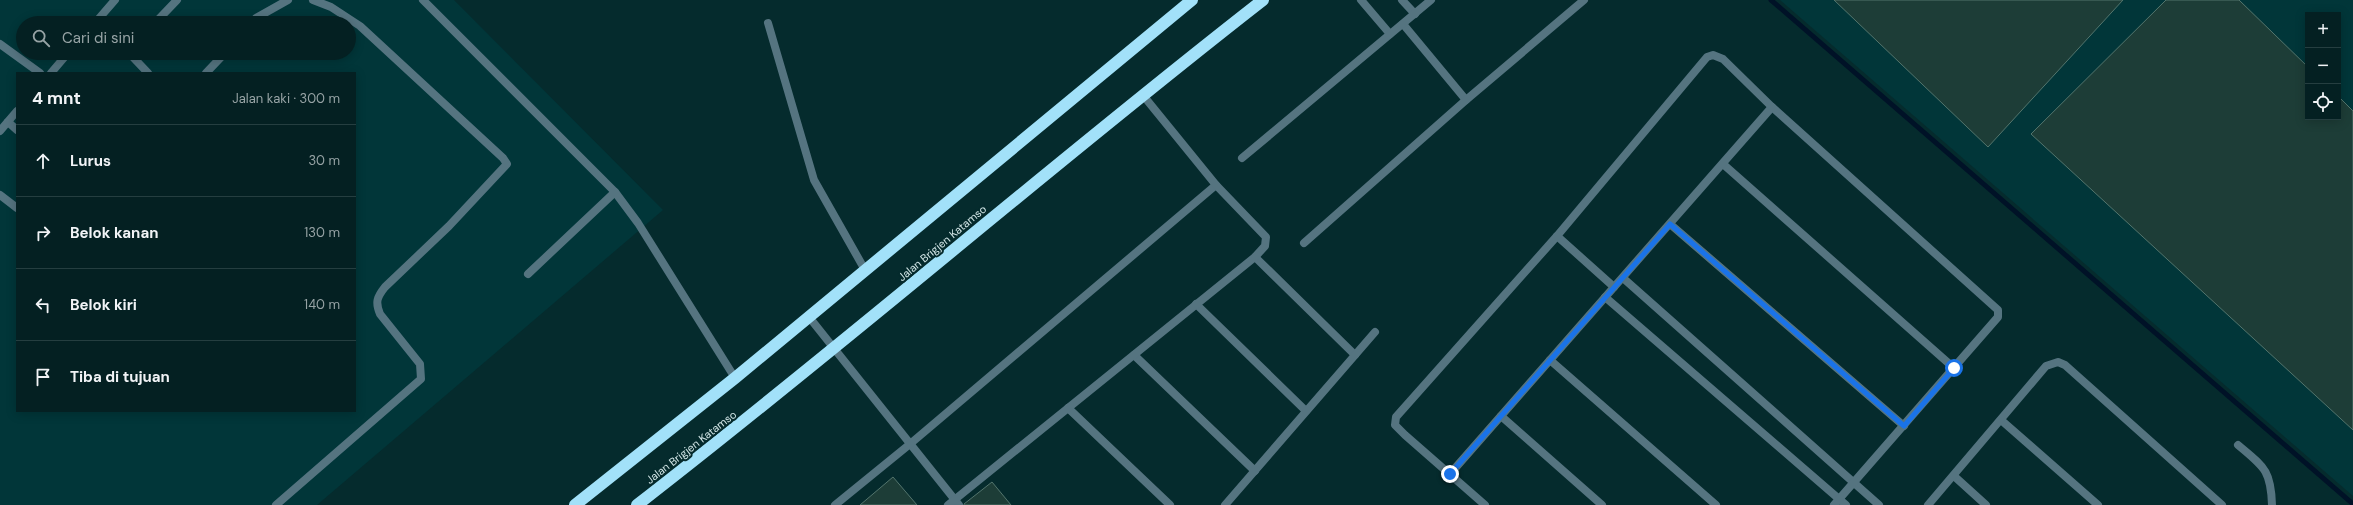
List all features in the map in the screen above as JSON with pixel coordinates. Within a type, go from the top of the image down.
[{"type":"highway","points":[[574,505],[735,378],[1192,0]]},
{"type":"highway","name":"Jalan Brigjen Katamso","points":[[637,505],[835,349],[1142,94],[1263,0]]},
{"type":"lane","points":[[103,16],[115,0]]},
{"type":"lane","points":[[162,16],[177,0]]},
{"type":"lane","points":[[260,16],[288,0]]},
{"type":"lane","points":[[313,0],[331,7],[345,16]]},
{"type":"lane","points":[[423,0],[615,192],[642,230],[735,378]]},
{"type":"lane","points":[[1361,0],[1390,34]]},
{"type":"lane","points":[[1402,0],[1415,14]]},
{"type":"lane","points":[[1242,158],[1431,0]]},
{"type":"lane","points":[[1304,243],[1466,100],[1584,0]]},
{"type":"lane","points":[[276,505],[421,379],[420,364],[380,314],[376,304],[377,298],[386,287],[449,226],[507,164],[503,158],[356,23]]},
{"type":"lane","points":[[768,23],[814,180],[865,270]]},
{"type":"lane","points":[[1403,24],[1466,100]]},
{"type":"lane","points":[[0,44],[16,56]]},
{"type":"lane","points":[[1485,505],[1395,425],[1396,417],[1557,236],[1707,57],[1713,55],[1723,59],[1772,108],[1998,310],[1998,317],[1836,502]]},
{"type":"lane","points":[[22,60],[39,72]]},
{"type":"lane","points":[[52,72],[62,60]]},
{"type":"lane","points":[[136,60],[147,72]]},
{"type":"lane","points":[[207,72],[218,60]]},
{"type":"lane","points":[[948,505],[957,502],[1068,408],[1255,257],[1265,246],[1266,237],[1216,184],[1142,94]]},
{"type":"lane","points":[[1450,474],[1772,108]]},
{"type":"lane","points":[[0,131],[16,113]]},
{"type":"lane","points":[[8,122],[16,129]]},
{"type":"lane","points":[[1723,164],[1954,368]]},
{"type":"lane","points":[[835,505],[910,444],[1216,184]]},
{"type":"lane","points":[[528,274],[615,192]]},
{"type":"lane","points":[[0,195],[16,207]]},
{"type":"lane","points":[[1670,224],[1904,426]]},
{"type":"lane","points":[[1557,236],[1614,287]]},
{"type":"lane","points":[[1255,257],[1355,355]]},
{"type":"lane","points":[[1622,278],[1879,505]]},
{"type":"lane","points":[[1605,297],[1836,502],[1846,505]]},
{"type":"lane","points":[[1196,304],[1306,411]]},
{"type":"lane","points":[[809,317],[957,502]]},
{"type":"lane","points":[[1225,505],[1375,332]]},
{"type":"lane","points":[[1134,355],[1255,471]]},
{"type":"lane","points":[[1550,360],[1716,505]]},
{"type":"lane","points":[[1928,505],[2046,366],[2058,362],[2065,365],[2222,505]]},
{"type":"lane","points":[[1068,408],[1170,505]]},
{"type":"lane","points":[[1501,416],[1602,505]]},
{"type":"lane","points":[[2001,420],[2098,505]]},
{"type":"lane","points":[[2238,445],[2260,464],[2268,476],[2271,483],[2272,505]]},
{"type":"lane","points":[[1954,476],[1986,505]]},
{"type":"shaded area","points":[[0,0],[454,0],[663,210],[317,505],[0,505]]},
{"type":"shaded area","points":[[1780,0],[2353,0],[2353,496]]},
{"type":"building","points":[[1834,0],[2123,0],[1988,147]]},
{"type":"building","points":[[2166,0],[2239,0],[2305,64],[2305,120],[2341,120],[2341,99],[2353,111],[2353,430],[2031,134]]},
{"type":"building","points":[[893,477],[917,505],[860,505]]},
{"type":"building","points":[[992,482],[1011,505],[964,505],[964,504]]},
{"type":"waterway","points":[[1771,0],[2353,504]]},
{"type":"route","points":[[1450,474],[1670,224],[1904,426],[1954,368]]}]
